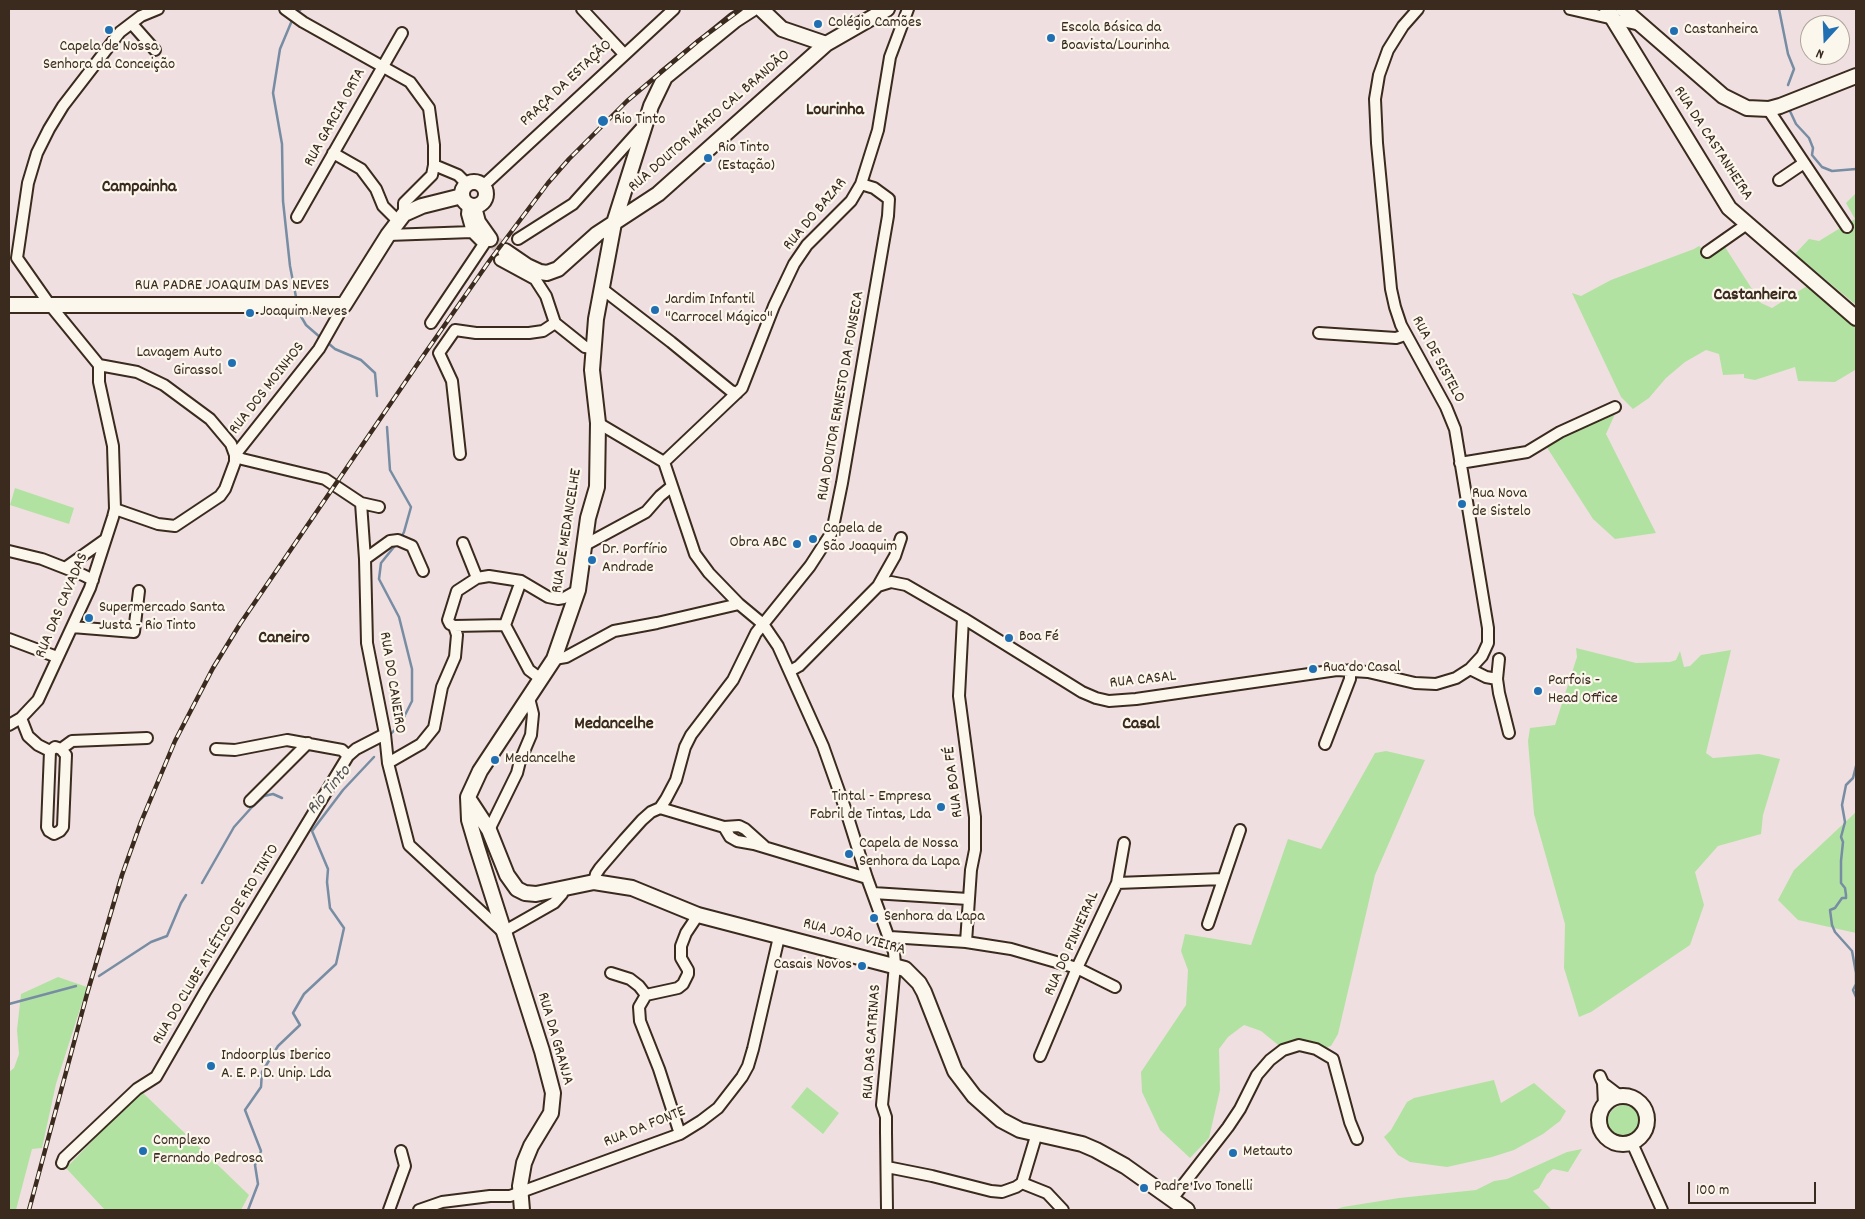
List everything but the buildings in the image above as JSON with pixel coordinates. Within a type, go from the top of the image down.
[{"type":"street","points":[[158,9],[142,16],[120,32],[63,106],[36,153],[13,256],[99,365],[138,372],[164,385],[210,419],[231,444],[235,455],[242,459],[325,479],[361,503],[379,507]]},
{"type":"street","points":[[582,9],[624,54]]},
{"type":"street","name":"PRAÇA DA ESTAÇÃO","points":[[483,186],[674,9]]},
{"type":"street","points":[[502,255],[547,273],[558,270],[597,234],[614,223],[651,106],[665,76],[735,20],[752,9]]},
{"type":"street","points":[[762,9],[782,29],[826,44]]},
{"type":"street","name":"RUA DOUTOR MÁRIO CAL BRANDÃO","points":[[614,223],[658,194],[826,44],[887,9]]},
{"type":"street","name":"RUA DO BAZAR","points":[[664,462],[742,388],[774,306],[794,264],[807,246],[851,201],[861,184],[878,130],[890,57],[908,9]]},
{"type":"street","name":"RUA DE SISTELO","points":[[1418,9],[1402,26],[1388,50],[1379,75],[1375,100],[1377,143],[1391,289],[1395,307],[1406,335],[1446,407],[1454,429],[1488,628],[1488,643],[1482,656],[1470,669]]},
{"type":"street","points":[[1570,9],[1610,14],[1644,27]]},
{"type":"street","points":[[1623,9],[1723,96],[1747,108],[1768,109],[1780,106],[1856,76]]},
{"type":"street","points":[[1638,9],[1724,86],[1740,97],[1751,101],[1762,102],[1776,99],[1856,68]]},
{"type":"street","points":[[289,11],[303,22],[410,82],[429,108],[433,136],[434,165],[432,175],[404,203],[401,218]]},
{"type":"street","name":"RUA DA CASTANHEIRA","points":[[1610,14],[1729,208],[1856,318]]},
{"type":"street","points":[[132,24],[155,50]]},
{"type":"street","points":[[1625,40],[1633,28],[1644,27]]},
{"type":"street","name":"RUA GARCIA ORTA","points":[[297,217],[402,34]]},
{"type":"street","points":[[1768,109],[1847,227]]},
{"type":"street","points":[[518,239],[573,204],[645,124]]},
{"type":"street","points":[[333,153],[361,170],[376,188],[383,206],[401,218]]},
{"type":"street","points":[[1779,180],[1804,163]]},
{"type":"street","points":[[434,165],[458,175],[478,222],[490,239]]},
{"type":"street","points":[[401,218],[422,206],[468,198],[482,204],[486,198],[485,190],[483,186],[476,182],[468,198],[467,214],[472,232],[484,244],[431,323]]},
{"type":"street","name":"RUA DOUTOR ERNESTO DA FONSECA","points":[[594,882],[600,868],[624,840],[651,812],[660,808],[676,780],[690,735],[733,680],[762,624],[810,566],[832,532],[888,216],[889,199],[874,188],[861,184]]},
{"type":"street","name":"RUA PADRE JOAQUIM DAS NEVES","points":[[9,305],[344,305],[388,235],[401,218]]},
{"type":"street","name":"RUA DE MEDANCELHE","points":[[503,932],[469,820],[468,798],[480,772],[554,659],[578,590],[588,518],[596,487],[598,423],[592,370],[592,348],[614,223]]},
{"type":"street","points":[[1707,252],[1747,224]]},
{"type":"street","points":[[388,235],[472,232]]},
{"type":"street","points":[[502,255],[535,279],[548,301],[554,323],[584,347],[592,348]]},
{"type":"street","points":[[602,288],[731,391],[736,393]]},
{"type":"street","name":"RUA DOS MOINHOS","points":[[115,510],[158,524],[175,526],[220,496],[225,490],[235,455],[319,348],[344,305]]},
{"type":"street","points":[[460,454],[452,381],[439,352],[455,330],[476,333],[530,333],[543,331],[554,323]]},
{"type":"street","points":[[1319,333],[1396,338],[1406,335]]},
{"type":"street","name":"RUA DAS CAVADAS","points":[[9,725],[21,718],[38,700],[93,580],[115,510],[113,446],[99,382],[99,365]]},
{"type":"street","points":[[1460,463],[1527,452],[1560,432],[1615,406]]},
{"type":"street","points":[[598,423],[642,451],[664,462]]},
{"type":"street","name":"RUA DAS CATRINAS","points":[[664,462],[671,488],[695,554],[709,573],[739,604],[762,624],[778,646],[790,671],[795,688],[823,746],[867,878],[890,937],[895,965],[882,1105],[886,1117],[887,1210]]},
{"type":"street","points":[[585,545],[646,512],[660,496],[671,488]]},
{"type":"street","name":"RUA DO CANEIRO","points":[[361,503],[365,559],[367,642],[385,734],[388,763],[409,845],[503,932]]},
{"type":"street","points":[[790,671],[799,666],[878,586],[895,556],[902,538]]},
{"type":"street","points":[[65,568],[106,539]]},
{"type":"street","points":[[365,559],[390,541],[401,541],[412,546],[423,571]]},
{"type":"street","points":[[463,543],[477,578]]},
{"type":"street","points":[[9,551],[42,559],[83,574],[93,580]]},
{"type":"street","points":[[388,763],[421,744],[434,728],[442,686],[454,657],[457,636],[454,626],[448,620],[457,591],[477,578],[488,576],[521,581],[548,597],[558,599],[564,598],[578,590]]},
{"type":"street","points":[[521,581],[505,624],[529,670],[541,679]]},
{"type":"street","name":"RUA CASAL","points":[[878,586],[891,582],[906,585],[1082,692],[1109,701],[1136,699],[1337,670],[1368,672],[1415,683],[1436,684],[1456,678],[1470,669]]},
{"type":"street","points":[[72,627],[134,632],[139,591]]},
{"type":"street","points":[[554,659],[566,657],[614,631],[739,604]]},
{"type":"street","name":"RUA BOA FÉ","points":[[963,618],[959,696],[975,817],[975,850],[968,899],[966,942]]},
{"type":"street","points":[[454,626],[505,624]]},
{"type":"street","points":[[9,639],[57,658]]},
{"type":"street","points":[[1499,660],[1497,680],[1509,733]]},
{"type":"street","points":[[1470,669],[1497,680]]},
{"type":"street","points":[[1325,744],[1348,687],[1350,670]]},
{"type":"street","points":[[489,830],[517,773],[531,735],[533,714],[529,698]]},
{"type":"street","points":[[21,718],[28,736],[38,745],[50,751]]},
{"type":"street","name":"RUA DO CLUBE ATLÉTICO DE RIO TINTO","points":[[62,1163],[64,1158],[137,1089],[156,1077],[205,992],[348,756],[356,749],[385,734]]},
{"type":"street","points":[[50,751],[55,748],[62,749],[72,742],[147,738]]},
{"type":"street","points":[[216,749],[235,750],[287,740],[342,750],[348,756]]},
{"type":"street","points":[[250,801],[308,743]]},
{"type":"street","points":[[50,751],[46,827],[54,834],[63,827],[66,755],[62,749]]},
{"type":"street","name":"RUA JOÃO VIEIRA","points":[[468,798],[489,830],[507,875],[518,889],[525,893],[536,894],[594,882],[632,888],[698,915],[905,969],[919,983],[924,992],[955,1071],[968,1090],[1001,1120],[1020,1130],[1082,1144],[1096,1150],[1125,1166],[1187,1210]]},
{"type":"street","points":[[660,808],[724,828],[730,837],[736,841],[867,878]]},
{"type":"street","points":[[1208,924],[1240,830]]},
{"type":"street","name":"RUA DO PINHEIRAL","points":[[1040,1056],[1078,968],[1118,883],[1124,843]]},
{"type":"street","points":[[1118,883],[1223,879]]},
{"type":"street","points":[[503,932],[554,903],[562,894],[564,888]]},
{"type":"street","points":[[874,893],[968,899]]},
{"type":"street","points":[[680,1134],[659,1069],[640,1021],[639,1007],[646,995],[678,988],[683,984],[688,970],[681,958],[681,946],[686,933],[698,915]]},
{"type":"street","name":"RUA DA GRANJA","points":[[503,932],[542,1051],[553,1092],[550,1113],[526,1155],[520,1186],[522,1210]]},
{"type":"street","name":"RUA DA FONTE","points":[[419,1210],[442,1202],[490,1196],[510,1196],[680,1134],[702,1121],[718,1108],[742,1077],[748,1066],[779,937]]},
{"type":"street","points":[[890,937],[966,942],[1012,948],[1078,968],[1114,987]]},
{"type":"street","points":[[611,973],[630,979],[646,995]]},
{"type":"street","points":[[1172,1199],[1228,1127],[1240,1109],[1257,1075],[1270,1060],[1283,1050],[1299,1045],[1316,1049],[1333,1059],[1350,1122],[1357,1140]]},
{"type":"street","points":[[1604,1105],[1620,1096],[1628,1096],[1641,1104],[1647,1117],[1647,1125],[1644,1132],[1632,1143],[1619,1144],[1606,1138],[1602,1132],[1599,1119],[1604,1105],[1602,1079],[1620,1096]]},
{"type":"street","points":[[887,1167],[1002,1192],[1022,1183],[1037,1133]]},
{"type":"street","points":[[1632,1143],[1662,1210]]},
{"type":"street","points":[[389,1210],[405,1166],[401,1151]]},
{"type":"street","points":[[1022,1183],[1047,1193],[1063,1210]]},
{"type":"green space","points":[[1856,193],[1856,305],[1795,254],[1809,239],[1819,241],[1855,219],[1846,203]]},
{"type":"green space","points":[[1699,246],[1707,252],[1725,247],[1761,303],[1772,308],[1810,284],[1856,326],[1856,371],[1835,382],[1798,381],[1795,367],[1755,380],[1744,378],[1744,374],[1723,375],[1719,354],[1706,350],[1685,362],[1666,378],[1649,398],[1633,409],[1621,397],[1572,293],[1581,296],[1611,280]]},
{"type":"green space","points":[[1613,413],[1615,414],[1606,434],[1656,533],[1615,539],[1593,519],[1546,446]]},
{"type":"green space","points":[[15,488],[74,508],[69,524],[10,505]]},
{"type":"green space","points":[[1576,648],[1636,663],[1670,662],[1676,660],[1680,651],[1684,667],[1690,666],[1701,655],[1731,650],[1706,753],[1713,758],[1759,754],[1780,759],[1763,815],[1761,834],[1718,846],[1695,872],[1704,905],[1690,945],[1591,1012],[1579,1017],[1564,968],[1565,924],[1534,814],[1528,741],[1530,728],[1555,725],[1577,657]]},
{"type":"green space","points":[[1386,751],[1425,760],[1375,875],[1338,1034],[1331,1046],[1313,1051],[1301,1047],[1288,1053],[1261,1031],[1244,1025],[1228,1037],[1219,1049],[1220,1090],[1209,1138],[1190,1158],[1160,1130],[1142,1092],[1141,1072],[1186,1005],[1188,970],[1181,951],[1185,934],[1251,945],[1288,839],[1321,849],[1375,753]]},
{"type":"green space","points":[[1856,812],[1856,933],[1798,920],[1778,900],[1794,870]]},
{"type":"green space","points":[[58,977],[87,987],[56,1084],[42,1148],[32,1149],[16,1210],[9,1210],[9,1072],[14,1068],[19,1054],[17,1030],[21,994]]},
{"type":"green space","points":[[1494,1080],[1501,1103],[1534,1083],[1566,1111],[1560,1121],[1543,1134],[1514,1150],[1447,1167],[1410,1162],[1398,1155],[1384,1137],[1391,1130],[1407,1102],[1414,1098]]},
{"type":"green space","points":[[807,1087],[839,1113],[823,1134],[791,1107]]},
{"type":"green space","name":"Complexo Fernando Pedrosa","points":[[141,1091],[249,1195],[241,1210],[105,1210],[66,1168]]},
{"type":"green space","points":[[1624,1105],[1635,1110],[1640,1121],[1635,1132],[1624,1137],[1613,1132],[1608,1121],[1613,1110]]},
{"type":"green space","points":[[1582,1149],[1568,1172],[1553,1169],[1547,1174],[1539,1188],[1533,1191],[1552,1210],[1334,1210],[1399,1198],[1476,1190],[1494,1181],[1507,1179],[1567,1152]]},
{"type":"waterway","name":"Rio Tinto","points":[[296,14],[301,9]]},
{"type":"waterway","points":[[1779,9],[1788,54],[1794,69],[1788,85]]},
{"type":"waterway","name":"Rio Tinto","points":[[293,18],[280,49],[273,93],[282,144],[283,201],[290,266],[296,297]]},
{"type":"waterway","points":[[1789,109],[1796,124],[1809,138],[1813,148],[1812,155],[1822,167],[1832,171],[1856,169]]},
{"type":"waterway","name":"Rio Tinto","points":[[299,313],[306,325],[321,338]]},
{"type":"waterway","name":"Rio Tinto","points":[[328,343],[335,349],[361,360],[375,373],[377,396]]},
{"type":"waterway","name":"Rio Tinto","points":[[387,427],[390,470],[411,507],[401,538]]},
{"type":"waterway","name":"Rio Tinto","points":[[389,736],[401,723],[412,701],[412,669],[399,617],[379,579],[381,563],[398,542]]},
{"type":"waterway","name":"Rio Tinto","points":[[248,1210],[258,1184],[255,1165],[261,1151],[245,1110],[261,1087],[262,1072],[278,1046],[300,1025],[293,1013],[304,994],[336,964],[344,928],[330,908],[327,882],[328,869],[312,831],[343,790],[374,757]]},
{"type":"waterway","points":[[1856,766],[1853,778],[1846,785],[1842,805],[1845,822],[1841,837],[1843,842],[1841,883],[1845,888],[1846,898],[1842,898],[1835,908],[1830,910],[1835,932],[1852,951],[1856,973],[1856,984],[1853,990],[1856,997]]},
{"type":"waterway","points":[[202,883],[234,827],[252,807],[264,796],[273,794],[282,798]]},
{"type":"waterway","points":[[99,976],[151,942],[167,936],[186,895]]},
{"type":"waterway","points":[[9,1004],[76,986]]},
{"type":"tunnel","points":[[490,239],[505,251]]},
{"type":"railway","points":[[29,1210],[87,994],[122,875],[141,822],[175,741],[213,668],[240,624],[421,359],[490,260],[548,183],[569,159],[627,101],[698,41],[741,9]]},
{"type":"place","name":"Colégio Camões","points":[[818,24]]},
{"type":"place","name":"Capela de Nossa Senhora da Conceição","points":[[109,30]]},
{"type":"place","name":"Castanheira","points":[[1674,31]]},
{"type":"place","name":"Escola Básica da Boavista/Lourinha","points":[[1051,38]]},
{"type":"place","name":"Rio Tinto","points":[[603,121]]},
{"type":"place","name":"Rio Tinto (Estação)","points":[[708,158]]},
{"type":"place","name":"Jardim Infantil \"Carrocel Mágico\"","points":[[655,310]]},
{"type":"place","name":"Joaquim Neves","points":[[250,313]]},
{"type":"place","name":"Lavagem Auto Girassol","points":[[232,363]]},
{"type":"place","name":"Rua Nova de Sistelo","points":[[1462,504]]},
{"type":"place","name":"Capela de São Joaquim","points":[[813,539]]},
{"type":"place","name":"Obra ABC","points":[[797,544]]},
{"type":"place","name":"Dr. Porfírio Andrade","points":[[592,560]]},
{"type":"place","name":"Supermercado Santa Justa - Rio Tinto","points":[[89,618]]},
{"type":"place","name":"Boa Fé","points":[[1009,638]]},
{"type":"place","name":"Rua do Casal","points":[[1313,669]]},
{"type":"place","name":"Parfois - Head Office","points":[[1538,691]]},
{"type":"place","name":"Medancelhe","points":[[495,760]]},
{"type":"place","name":"Tintal - Empresa Fabril de Tintas, Lda","points":[[941,807]]},
{"type":"place","name":"Capela de Nossa Senhora da Lapa","points":[[849,854]]},
{"type":"place","name":"Senhora da Lapa","points":[[874,918]]},
{"type":"place","name":"Casais Novos","points":[[862,966]]},
{"type":"place","name":"Indoorplus Iberico A. E. P. D. Unip. Lda","points":[[211,1066]]},
{"type":"place","name":"Complexo Fernando Pedrosa","points":[[143,1151]]},
{"type":"place","name":"Metauto","points":[[1233,1153]]},
{"type":"place","name":"Padre Ivo Tonelli","points":[[1144,1188]]},
{"type":"district","name":"Lourinha","points":[[835,112]]},
{"type":"district","name":"Campainha","points":[[139,189]]},
{"type":"district","name":"Castanheira","points":[[1755,297]]},
{"type":"district","name":"Caneiro","points":[[284,640]]},
{"type":"district","name":"Medancelhe","points":[[614,726]]},
{"type":"district","name":"Casal","points":[[1141,726]]}]
